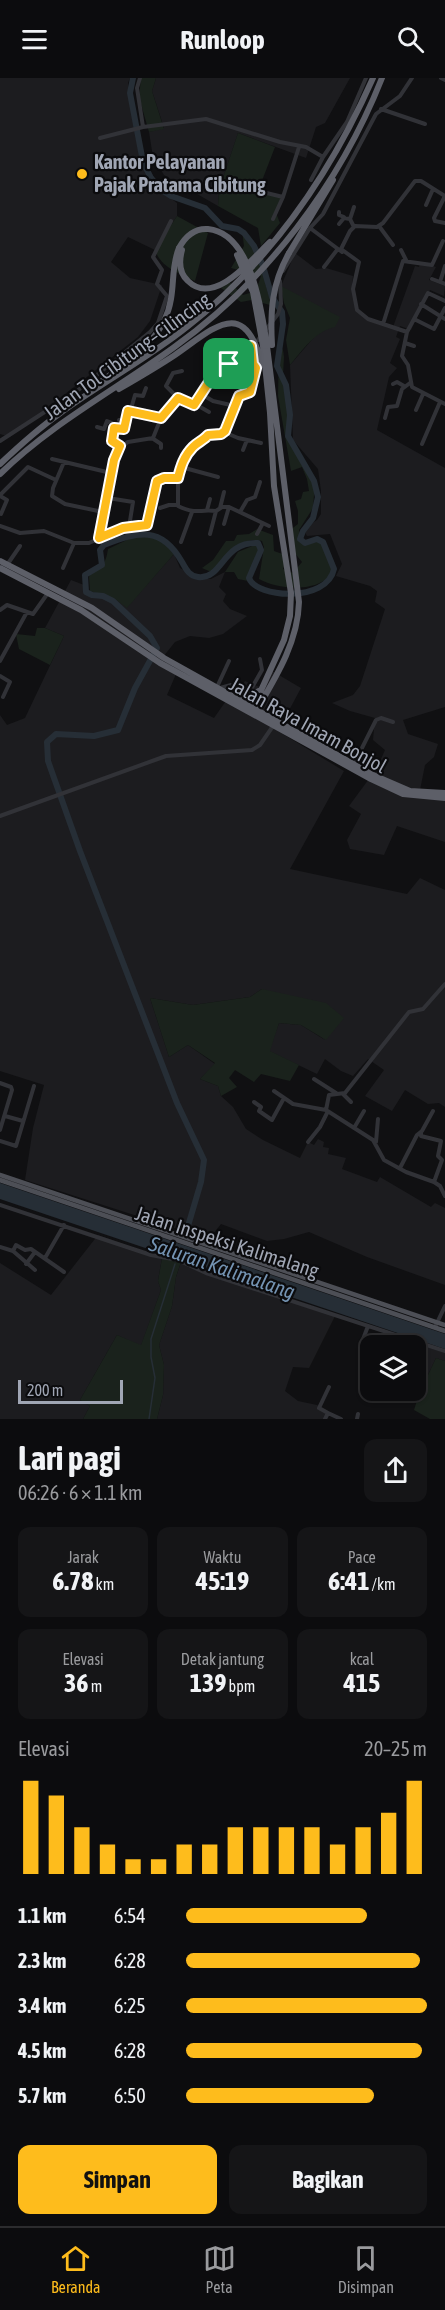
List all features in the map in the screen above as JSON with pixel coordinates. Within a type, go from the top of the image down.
[{"type":"highway","points":[[180,249],[182,274],[190,283],[203,289],[221,285],[250,266],[291,222],[330,165],[373,78]]},
{"type":"highway","name":"Jalan Tol Cibitung–Cilincing","points":[[2,473],[22,453],[180,343],[229,303],[280,246],[338,168],[382,78]]},
{"type":"highway","points":[[265,345],[273,292],[289,253],[328,191],[338,168]]},
{"type":"highway","points":[[59,414],[145,346],[161,329],[167,316],[180,249],[191,234],[203,229],[219,232],[233,242],[246,263],[258,292],[293,577],[291,604],[284,640],[267,687],[265,707],[283,724]]},
{"type":"highway","name":"Jalan Tol Cibitung–Cilincing","points":[[0,464],[59,414],[188,327],[250,266]]},
{"type":"highway","points":[[72,416],[175,355],[208,331],[226,323],[241,326],[255,340],[271,391],[274,486],[299,602],[293,639],[254,711]]},
{"type":"highway","points":[[0,561],[3,567],[92,608],[147,650]]},
{"type":"highway","points":[[29,580],[162,660]]},
{"type":"highway","name":"Jalan Raya Imam Bonjol","points":[[162,660],[220,689],[274,725],[394,790],[414,796],[445,798]]},
{"type":"highway","name":"Jalan Raya Imam Bonjol","points":[[162,660],[399,788],[445,793]]},
{"type":"highway","points":[[220,689],[248,697],[267,687]]},
{"type":"main road","name":"Jalan Inspeksi Kalimalang","points":[[0,1175],[177,1237]]},
{"type":"main road","name":"Jalan Inspeksi Kalimalang","points":[[0,1180],[436,1324],[445,1330]]},
{"type":"main road","name":"Jalan Inspeksi Kalimalang","points":[[436,1324],[445,1324]]},
{"type":"street","points":[[140,78],[137,88],[142,128]]},
{"type":"street","points":[[311,180],[323,157],[347,122],[366,78]]},
{"type":"street","points":[[265,345],[281,304],[279,289],[284,270],[310,228],[323,214],[380,109],[400,96],[412,78]]},
{"type":"street","points":[[380,109],[425,124]]},
{"type":"street","points":[[100,138],[142,128],[211,120],[299,147],[306,147],[323,157]]},
{"type":"street","points":[[273,219],[283,197],[299,147]]},
{"type":"street","points":[[379,226],[415,181],[421,181],[445,196],[434,218],[435,221],[445,223]]},
{"type":"street","points":[[426,205],[433,189]]},
{"type":"street","points":[[254,190],[283,197]]},
{"type":"street","points":[[354,207],[350,219],[354,227]]},
{"type":"street","points":[[339,212],[339,215],[350,219]]},
{"type":"street","points":[[339,224],[344,218]]},
{"type":"street","points":[[0,441],[77,391],[158,323],[167,296],[157,284],[162,270],[153,257],[171,221]]},
{"type":"street","points":[[324,267],[340,251],[354,227],[360,225],[379,226],[393,244]]},
{"type":"street","points":[[310,228],[359,262],[353,289],[357,310],[363,316],[408,332]]},
{"type":"street","points":[[406,260],[432,266],[443,241]]},
{"type":"street","points":[[401,250],[406,260]]},
{"type":"street","points":[[383,324],[403,262],[406,260]]},
{"type":"street","points":[[440,282],[445,266]]},
{"type":"street","points":[[432,279],[445,284]]},
{"type":"street","points":[[422,444],[443,403],[413,389],[408,366],[402,356],[408,332],[429,292],[445,301]]},
{"type":"street","points":[[421,304],[443,317]]},
{"type":"street","points":[[414,319],[433,329],[443,317],[445,308]]},
{"type":"street","points":[[405,343],[414,346]]},
{"type":"street","points":[[224,344],[221,360],[224,368]]},
{"type":"street","points":[[195,404],[210,381],[252,345],[253,364],[256,368],[250,392],[239,396],[224,432]]},
{"type":"street","points":[[208,350],[221,360]]},
{"type":"street","points":[[182,370],[174,372],[166,384],[178,398],[209,412]]},
{"type":"street","points":[[393,384],[397,382],[404,386]]},
{"type":"street","points":[[385,418],[388,406],[397,406],[404,386],[410,382]]},
{"type":"street","points":[[114,428],[124,429],[128,411],[130,412],[135,396],[143,396],[146,388]]},
{"type":"street","points":[[201,394],[213,401],[235,406]]},
{"type":"street","points":[[416,410],[423,394]]},
{"type":"street","points":[[152,438],[161,418],[178,398]]},
{"type":"street","points":[[130,412],[161,418]]},
{"type":"street","points":[[97,427],[104,429],[107,420],[112,423],[114,428],[112,441],[120,446]]},
{"type":"street","points":[[119,420],[127,422]]},
{"type":"street","points":[[177,505],[180,466],[195,444],[203,441],[208,435],[224,432],[261,443]]},
{"type":"street","points":[[99,538],[116,450],[128,441],[152,438],[161,444],[161,448]]},
{"type":"street","points":[[243,450],[247,440]]},
{"type":"street","points":[[52,459],[111,473]]},
{"type":"street","points":[[64,462],[52,496],[66,504],[103,512]]},
{"type":"street","points":[[180,466],[218,477]]},
{"type":"street","points":[[1,514],[7,500],[0,495],[2,490],[28,467],[56,480]]},
{"type":"street","points":[[0,526],[20,533],[44,531],[74,543],[89,543],[129,526],[147,525],[157,481],[164,478],[178,478]]},
{"type":"street","points":[[240,512],[247,500],[255,497],[260,482]]},
{"type":"street","points":[[210,534],[224,492]]},
{"type":"street","points":[[108,498],[133,502],[129,526]]},
{"type":"street","points":[[207,510],[210,499]]},
{"type":"street","points":[[151,510],[169,504],[192,512],[207,510],[216,512]]},
{"type":"street","points":[[224,524],[229,507]]},
{"type":"street","points":[[220,508],[229,507],[269,526]]},
{"type":"street","points":[[181,542],[192,512]]},
{"type":"street","points":[[257,534],[263,523]]},
{"type":"street","points":[[63,568],[74,543]]},
{"type":"street","points":[[3,567],[20,546]]},
{"type":"street","points":[[0,610],[7,605],[36,613],[48,593]]},
{"type":"street","points":[[0,659],[27,612]]},
{"type":"street","points":[[220,689],[231,686],[250,691],[262,670],[260,658]]},
{"type":"street","points":[[220,689],[229,662]]},
{"type":"street","points":[[0,676],[10,682],[3,697]]},
{"type":"street","points":[[354,764],[376,720],[381,718],[393,722]]},
{"type":"street","points":[[0,816],[166,756],[252,750],[260,745],[274,725]]},
{"type":"street","points":[[343,1094],[409,1012],[421,1010],[445,984]]},
{"type":"street","points":[[314,1079],[337,1094]]},
{"type":"street","points":[[0,1083],[11,1087],[0,1130]]},
{"type":"street","points":[[0,1142],[16,1146],[34,1086]]},
{"type":"street","points":[[274,1091],[300,1106],[326,1112],[375,1143]]},
{"type":"street","points":[[308,1142],[320,1127],[329,1095],[343,1094],[351,1102]]},
{"type":"street","points":[[254,1102],[261,1107],[259,1111],[272,1120],[284,1098]]},
{"type":"street","points":[[0,1105],[7,1107]]},
{"type":"street","points":[[354,1128],[364,1112]]},
{"type":"street","points":[[400,1168],[417,1135],[433,1112]]},
{"type":"street","points":[[5,1116],[23,1121]]},
{"type":"street","points":[[378,1119],[375,1143],[382,1159],[434,1182],[440,1186],[445,1196]]},
{"type":"street","points":[[421,1132],[421,1136],[441,1141],[438,1156],[442,1160],[434,1182]]},
{"type":"street","points":[[0,1205],[151,1255],[178,1260],[206,1273],[445,1352]]},
{"type":"street","points":[[45,1258],[64,1225]]},
{"type":"street","points":[[13,1251],[18,1245],[45,1258],[64,1272]]},
{"type":"street","points":[[0,1247],[13,1251],[34,1270]]},
{"type":"street","points":[[26,1264],[34,1252]]},
{"type":"street","points":[[436,1324],[445,1306]]},
{"type":"street","points":[[365,1335],[368,1326]]},
{"type":"street","points":[[329,1387],[319,1408],[341,1419]]},
{"type":"street","points":[[325,1419],[328,1413]]},
{"type":"shaded area","points":[[0,78],[130,78],[128,83],[140,161],[157,188],[177,203],[177,216],[155,250],[128,237],[111,262],[130,278],[162,285],[150,321],[138,337],[10,437],[0,434]]},
{"type":"shaded area","points":[[141,78],[156,78],[152,91],[164,129],[149,132],[139,97]]},
{"type":"shaded area","points":[[156,78],[350,78],[325,123],[316,127],[306,158],[238,133],[219,190],[218,206],[164,175],[153,157],[149,132],[164,128],[152,91]]},
{"type":"shaded area","points":[[238,133],[275,147],[258,191],[284,197],[276,213],[280,223],[261,246],[258,228],[218,206],[219,190]]},
{"type":"shaded area","points":[[177,216],[208,233],[195,281],[166,266],[155,250]]},
{"type":"shaded area","points":[[242,230],[257,250],[269,295],[277,307],[252,300],[241,302],[221,288],[226,279],[243,295],[256,291],[261,276],[231,268],[244,246]]},
{"type":"shaded area","points":[[295,253],[316,269],[326,268],[353,276],[356,310],[361,315],[393,327],[415,266],[419,267],[420,262],[436,267],[429,280],[445,286],[444,296],[430,290],[411,330],[400,326],[396,337],[400,339],[390,363],[397,368],[389,377],[377,430],[445,468],[445,707],[403,720],[408,734],[438,744],[434,757],[425,765],[419,795],[445,798],[445,842],[397,826],[384,855],[350,849],[347,840],[361,814],[349,806],[377,768],[385,750],[373,740],[375,718],[332,703],[353,695],[360,686],[385,609],[375,602],[377,591],[370,586],[336,576],[342,564],[330,534],[307,536],[305,532],[321,514],[321,491],[318,469],[293,440],[290,365],[315,336],[324,330],[281,286]]},
{"type":"shaded area","points":[[281,286],[340,317],[335,327],[315,337],[290,365],[286,340],[290,318]]},
{"type":"shaded area","points":[[279,346],[283,350],[284,357],[283,375],[288,409],[286,435],[308,465],[315,483],[313,508],[299,530],[302,542],[308,544],[320,541],[327,546],[335,564],[331,574],[324,581],[303,587],[279,586],[259,579],[264,547],[262,541],[246,542],[211,572],[202,568],[213,560],[226,541],[234,541],[237,535],[249,534],[257,529],[273,535],[274,551],[288,556],[283,569],[293,573],[302,562],[290,547],[289,531],[298,524],[295,501],[301,499],[303,492],[309,491],[302,467],[291,471],[278,396]]},
{"type":"shaded area","points":[[148,536],[162,539],[174,554],[127,608],[115,599],[90,591],[91,571],[104,563],[108,549],[131,538]]},
{"type":"shaded area","points":[[257,544],[260,548],[248,581],[238,579],[234,572],[225,572],[238,552]]},
{"type":"shaded area","points":[[174,554],[180,568],[201,579],[211,579],[225,572],[219,587],[226,594],[223,601],[230,609],[247,616],[223,634],[209,638],[190,636],[175,642],[159,662],[176,674],[167,695],[214,718],[228,698],[234,700],[245,681],[262,688],[272,671],[301,688],[278,731],[344,771],[290,869],[407,894],[420,878],[445,890],[445,1107],[439,1103],[428,1104],[405,1090],[392,1111],[365,1096],[384,1070],[368,1059],[353,1076],[341,1071],[325,1059],[317,1074],[269,1051],[279,1023],[301,1025],[325,1040],[262,989],[250,997],[193,1005],[150,998],[169,1057],[188,1045],[215,1064],[200,1079],[218,1086],[221,1096],[233,1107],[246,1129],[263,1140],[300,1158],[308,1142],[314,1145],[318,1139],[324,1142],[323,1147],[329,1148],[328,1154],[346,1158],[342,1169],[377,1182],[380,1177],[431,1207],[435,1203],[445,1208],[445,1285],[367,1257],[309,1232],[267,1241],[221,1224],[209,1239],[25,1180],[33,1128],[44,1085],[0,1071],[0,715],[7,725],[25,718],[64,636],[45,628],[71,580],[84,585],[90,591],[116,599],[127,607]]},
{"type":"shaded area","points":[[37,628],[45,628],[64,636],[50,665],[19,649],[16,634],[35,636]]},
{"type":"shaded area","points":[[262,989],[326,1003],[344,1018],[326,1040],[301,1025],[279,1023],[270,1051],[299,1065],[290,1081],[261,1074],[254,1082],[235,1070],[229,1078],[237,1087],[221,1096],[218,1086],[200,1079],[215,1063],[188,1045],[169,1057],[150,998],[193,1005],[250,997]]},
{"type":"shaded area","points":[[98,1235],[162,1258],[158,1281],[161,1290],[141,1346],[117,1335],[80,1400],[90,1406],[83,1419],[0,1419],[0,1263],[51,1295]]},
{"type":"shaded area","points":[[162,1258],[181,1262],[176,1277],[172,1306],[159,1345],[164,1365],[163,1395],[157,1419],[83,1419],[90,1406],[80,1400],[117,1335],[141,1345],[161,1290],[158,1281]]},
{"type":"shaded area","points":[[181,1262],[335,1316],[309,1368],[293,1367],[285,1391],[298,1401],[317,1405],[328,1412],[324,1419],[157,1419],[163,1395],[164,1365],[159,1345],[172,1306],[176,1277]]},
{"type":"shaded area","points":[[426,1347],[445,1353],[445,1361],[436,1358],[427,1377]]},
{"type":"shaded area","points":[[436,1358],[445,1361],[445,1419],[430,1419],[414,1410],[417,1401],[426,1401],[426,1379]]},
{"type":"water","name":"Saluran Kalimalang","points":[[0,1183],[445,1334],[445,1349],[426,1343],[426,1335],[403,1335],[0,1199]]},
{"type":"waterway","points":[[133,78],[130,93],[143,162],[151,178],[160,189],[171,196],[205,208],[222,226],[238,229],[244,233],[254,246],[263,266],[272,297],[282,312],[283,324],[277,366],[286,385],[290,415],[288,436],[314,481],[318,497],[313,518],[300,539],[305,543],[317,539],[323,542],[334,569],[329,580],[319,588],[292,594],[277,593],[254,585],[249,578],[261,550],[258,543],[246,544],[237,548],[213,573],[198,577],[190,574],[174,550],[157,537],[138,535],[104,545],[100,550],[102,565],[85,575],[86,592],[113,601],[150,636],[157,648],[135,688],[118,730],[94,736],[56,734],[47,742],[48,761],[80,851],[177,1103],[204,1160],[201,1182],[188,1226]]},
{"type":"waterway","name":"Saluran Kalimalang","points":[[186,1233],[188,1226]]},
{"type":"waterway","name":"Saluran Kalimalang","points":[[149,1419],[155,1378],[151,1357],[151,1339],[175,1264]]},
{"type":"place","name":"Kantor Pelayanan Pajak Pratama Cibitung","points":[[82,174]]},
{"type":"route","points":[[251,346],[253,364],[256,368],[250,392],[239,396],[225,431],[221,434],[208,435],[203,441],[195,444],[180,466],[178,478],[161,478],[157,481],[147,525],[129,526],[99,538],[116,450],[120,446],[112,442],[114,428],[124,429],[128,411],[161,418],[178,398],[196,404],[210,381],[229,364],[251,346]]}]
